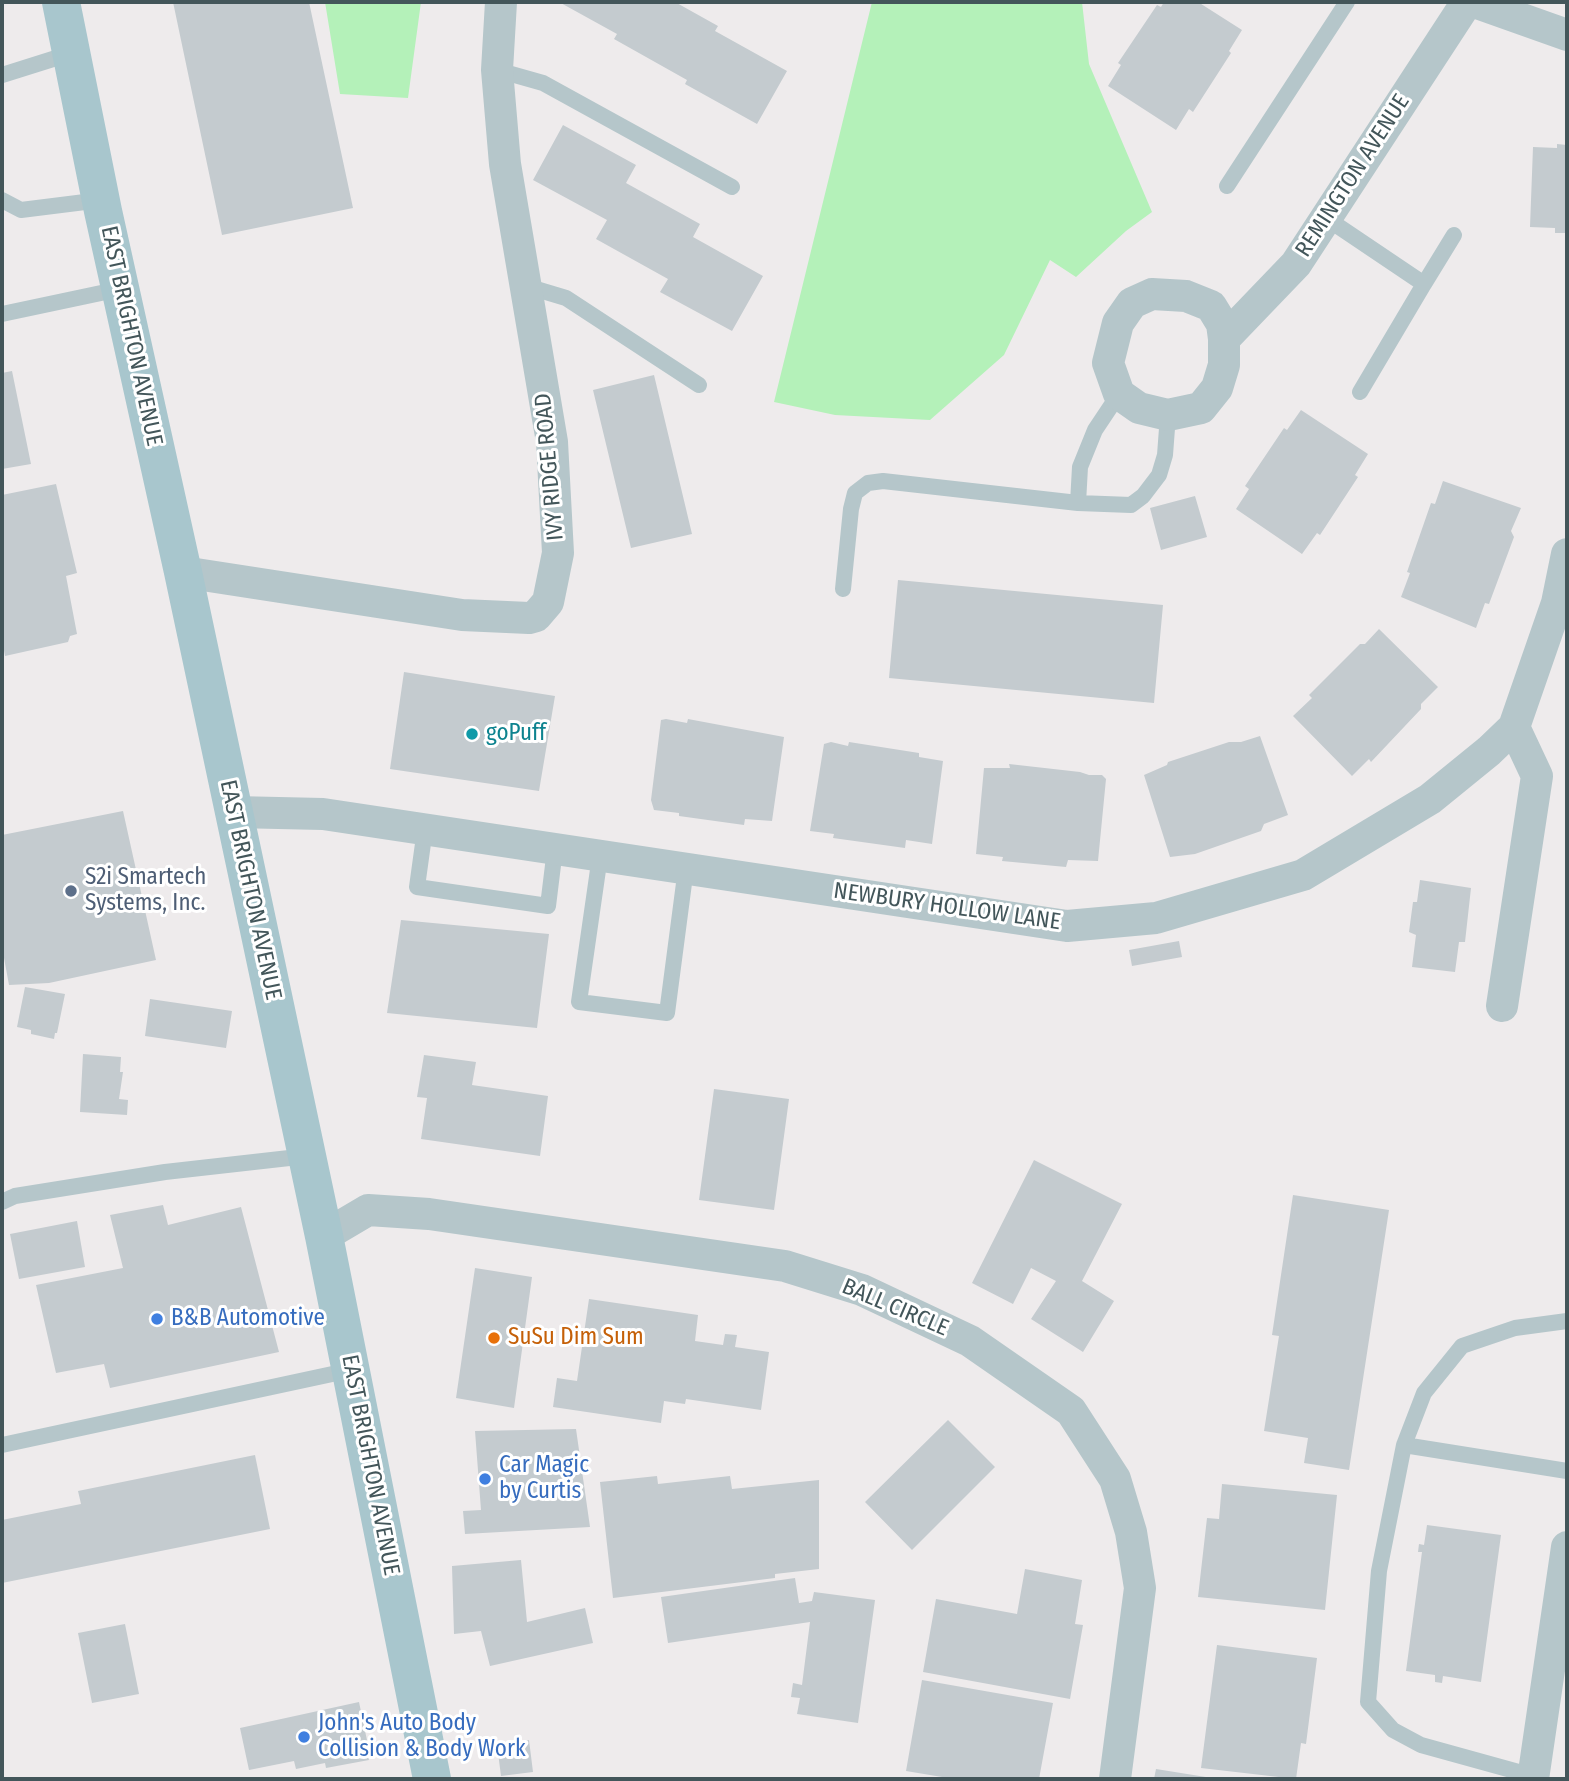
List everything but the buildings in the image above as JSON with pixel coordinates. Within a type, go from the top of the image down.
[{"type":"main road","name":"EAST BRIGHTON AVENUE","points":[[61,2],[101,200],[324,1236],[432,1779]]},
{"type":"street","name":"IVY RIDGE ROAD","points":[[183,572],[462,614],[529,618],[536,616],[548,602],[558,553],[552,442],[505,164],[497,70],[501,2]]},
{"type":"street","name":"REMINGTON AVENUE","points":[[1224,339],[1296,264],[1467,2]]},
{"type":"street","points":[[1474,2],[1567,35]]},
{"type":"street","points":[[1153,294],[1186,296],[1210,306],[1222,324],[1224,365],[1217,388],[1201,408],[1168,415],[1139,408],[1119,394],[1108,363],[1118,323],[1132,303],[1153,294]]},
{"type":"street","points":[[1502,1006],[1537,776],[1514,727],[1557,604],[1567,554]]},
{"type":"street","name":"NEWBURY HOLLOW LANE","points":[[234,813],[323,814],[1068,926],[1156,918],[1303,875],[1430,799],[1514,727]]},
{"type":"street","name":"BALL CIRCLE","points":[[324,1236],[368,1210],[429,1214],[785,1266],[862,1290],[970,1341],[1071,1411],[1115,1479],[1131,1532],[1140,1588],[1115,1779]]},
{"type":"street","points":[[1533,1778],[1567,1547]]},
{"type":"lane","points":[[1227,186],[1347,2]]},
{"type":"lane","points":[[2,75],[72,53]]},
{"type":"lane","points":[[497,70],[543,83],[732,187]]},
{"type":"lane","points":[[2,200],[21,210],[101,200]]},
{"type":"lane","points":[[1326,218],[1424,284]]},
{"type":"lane","points":[[1360,392],[1454,235]]},
{"type":"lane","points":[[526,286],[566,298],[699,385]]},
{"type":"lane","points":[[2,314],[120,289]]},
{"type":"lane","points":[[1078,503],[1080,467],[1095,430],[1119,394]]},
{"type":"lane","points":[[843,589],[851,509],[855,493],[868,483],[883,481],[1078,503],[1131,505],[1143,496],[1159,475],[1165,455],[1168,415]]},
{"type":"lane","points":[[425,829],[417,887],[548,906],[555,849]]},
{"type":"lane","points":[[600,856],[579,1002],[667,1013],[686,869]]},
{"type":"lane","points":[[2,1202],[15,1196],[165,1172],[307,1156]]},
{"type":"lane","points":[[1533,1778],[1421,1745],[1393,1730],[1368,1702],[1379,1571],[1404,1445],[1424,1393],[1462,1346],[1515,1328],[1567,1321]]},
{"type":"lane","points":[[2,1444],[351,1370]]},
{"type":"lane","points":[[1404,1445],[1567,1471]]},
{"type":"green space","points":[[325,2],[421,2],[408,98],[340,94]]},
{"type":"green space","points":[[872,2],[1082,2],[1089,64],[1152,212],[1126,231],[1076,277],[1050,260],[1004,355],[930,420],[835,415],[774,402]]},
{"type":"place","name":"goPuff","points":[[472,734]]},
{"type":"place","name":"S2i Smartech Systems, Inc.","points":[[71,891]]},
{"type":"place","name":"B&B Automotive","points":[[157,1319]]},
{"type":"place","name":"SuSu Dim Sum","points":[[494,1338]]},
{"type":"place","name":"Car Magic by Curtis","points":[[485,1479]]},
{"type":"place","name":"John's Auto Body Collision & Body Work","points":[[304,1737]]}]
